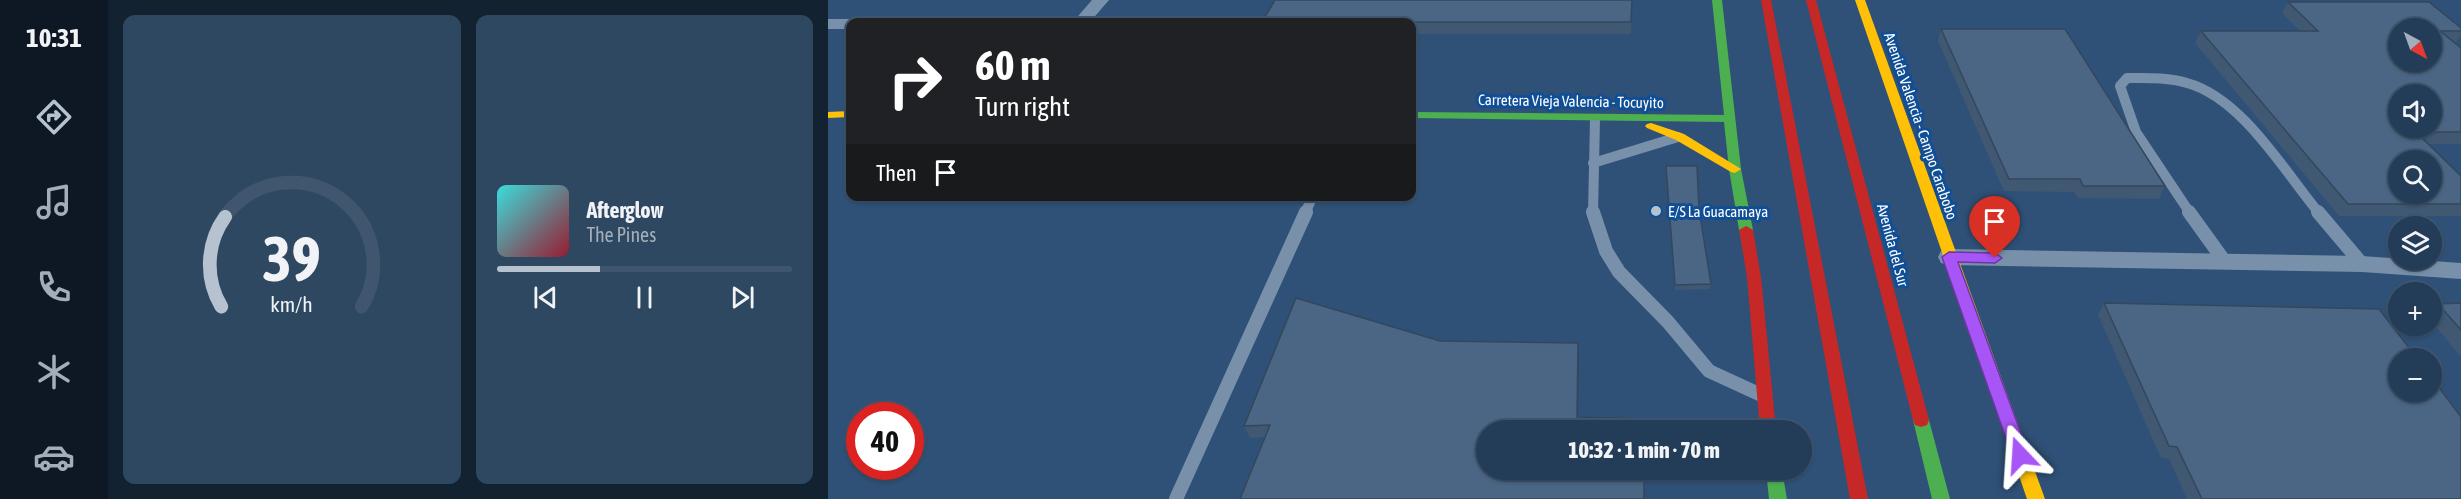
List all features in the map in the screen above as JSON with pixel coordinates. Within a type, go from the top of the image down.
[{"type":"main road","points":[[1717,0],[1735,169],[1754,277],[1767,420]]},
{"type":"main road","points":[[1766,0],[1859,499]]},
{"type":"main road","name":"Avenida del Sur","points":[[1811,0],[1941,499]]},
{"type":"main road","name":"Avenida Valencia - Campo Carabobo","points":[[1860,0],[2036,499]]},
{"type":"main road","points":[[828,115],[846,114]]},
{"type":"main road","name":"Carretera Vieja Valencia - Tocuyito","points":[[1416,115],[1729,120]]},
{"type":"main road","points":[[1629,119],[1680,137],[1735,169]]},
{"type":"main road","points":[[1775,480],[1778,499]]},
{"type":"street","points":[[1085,18],[1101,0]]},
{"type":"street","points":[[828,24],[846,24]]},
{"type":"street","points":[[1949,257],[2362,264],[2461,271]]},
{"type":"lane","points":[[2225,262],[2179,201],[2138,135],[2123,104],[2120,86],[2127,78],[2164,78],[2183,82],[2206,90],[2225,103],[2264,145],[2362,264]]},
{"type":"lane","points":[[1595,119],[1592,210],[1606,251],[1619,272],[1668,322],[1709,371],[1763,396]]},
{"type":"lane","points":[[1593,163],[1680,137]]},
{"type":"lane","points":[[1176,499],[1311,201]]},
{"type":"building","points":[[1275,0],[1632,0],[1631,22],[1416,22],[1416,18],[1264,18]]},
{"type":"building","points":[[2288,2],[2429,2],[2461,28],[2461,31],[2442,31],[2442,18],[2388,18],[2388,72],[2442,72],[2442,33],[2461,48],[2461,132],[2442,132],[2442,84],[2388,84],[2388,138],[2422,138],[2434,150],[2388,150],[2388,204],[2348,204],[2201,31],[2318,31]]},
{"type":"building","points":[[1941,29],[2065,29],[2165,186],[2083,186],[2080,179],[2009,179]]},
{"type":"building","points":[[2442,157],[2461,176],[2461,204],[2442,204]]},
{"type":"building","points":[[1666,166],[1697,166],[1699,209],[1711,284],[1675,285]]},
{"type":"building","points":[[1296,298],[1440,341],[1578,343],[1577,417],[1644,420],[1476,420],[1476,480],[1644,480],[1644,499],[1240,499],[1270,425],[1244,426]]},
{"type":"building","points":[[2104,303],[2379,309],[2388,321],[2388,336],[2400,336],[2409,348],[2388,348],[2388,402],[2442,402],[2442,391],[2461,417],[2461,499],[2202,499],[2177,447],[2169,446]]},
{"type":"building","points":[[2461,303],[2461,330],[2442,309],[2442,304]]},
{"type":"traffic: fast","points":[[1717,0],[1735,169],[1746,230]]},
{"type":"traffic: fast","points":[[1416,115],[1729,119]]},
{"type":"traffic: fast","points":[[1921,420],[1941,499]]},
{"type":"traffic: fast","points":[[1775,480],[1778,499]]},
{"type":"traffic: slow","points":[[1860,0],[2036,499]]},
{"type":"traffic: slow","points":[[828,115],[846,114]]},
{"type":"traffic: slow","points":[[1651,126],[1680,137],[1735,169]]},
{"type":"traffic: jam","points":[[1766,0],[1859,499]]},
{"type":"traffic: jam","points":[[1811,0],[1921,420]]},
{"type":"traffic: jam","points":[[1746,230],[1754,277],[1767,420]]},
{"type":"place","name":"E/S La Guacamaya","points":[[1656,211]]},
{"type":"route","points":[[1995,258],[1949,257],[2020,455]]}]
